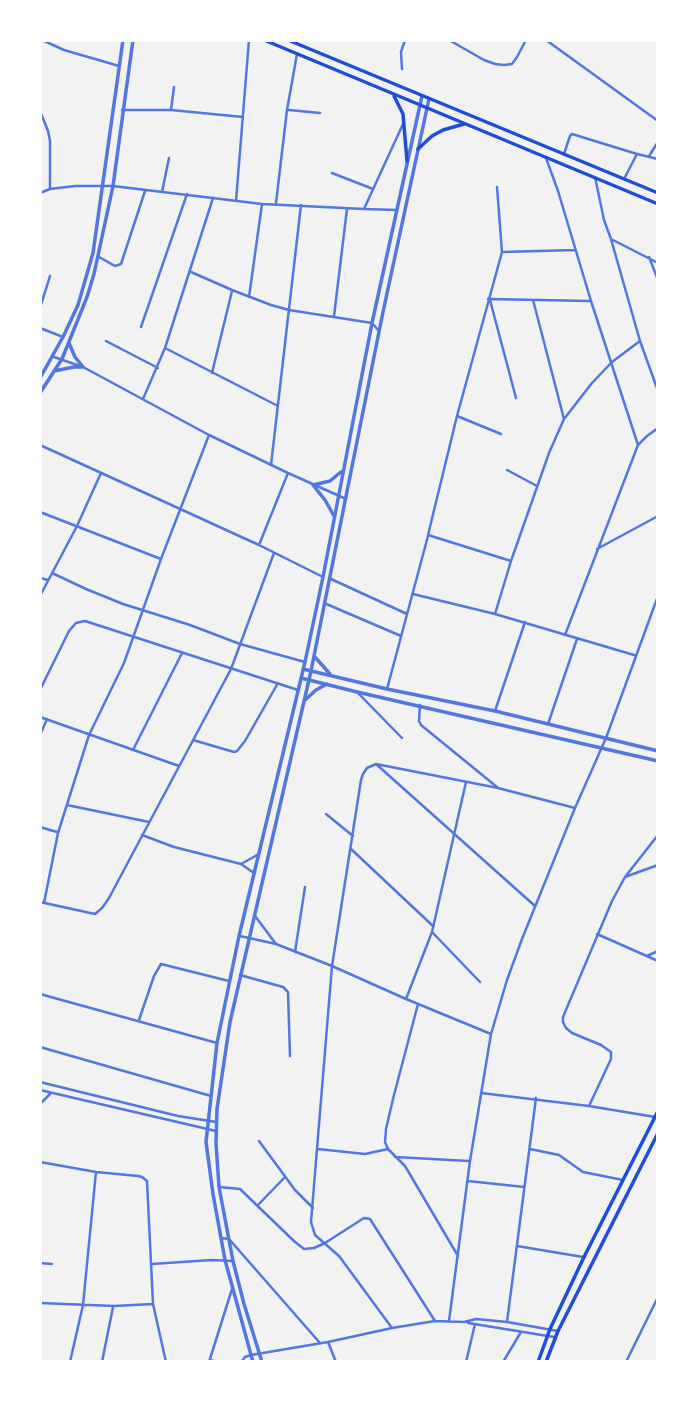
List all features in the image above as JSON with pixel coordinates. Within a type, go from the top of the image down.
[{"type":"main road","points":[[264,40],[658,204]]},
{"type":"main road","points":[[288,40],[658,193]]},
{"type":"main road","points":[[393,94],[405,121],[407,160]]},
{"type":"main road","points":[[418,149],[443,130],[465,124]]},
{"type":"main road","points":[[538,1362],[550,1329],[584,1257],[658,1111]]},
{"type":"main road","points":[[547,1362],[558,1331],[658,1133]]},
{"type":"street","points":[[42,40],[64,50],[120,66]]},
{"type":"street","points":[[40,378],[78,305],[93,253],[123,40]]},
{"type":"street","points":[[40,393],[62,359],[87,297],[113,186],[133,40]]},
{"type":"street","points":[[236,201],[249,40]]},
{"type":"street","points":[[402,69],[401,52],[405,40]]},
{"type":"street","points":[[449,40],[484,60],[504,65],[512,64],[526,40]]},
{"type":"street","points":[[545,40],[658,121]]},
{"type":"street","points":[[276,204],[287,110],[297,54]]},
{"type":"street","points":[[171,110],[174,88]]},
{"type":"street","points":[[253,1362],[225,1260],[206,1142],[217,1043],[239,936],[305,662],[372,323],[422,96]]},
{"type":"street","points":[[262,1362],[233,1261],[219,1186],[216,1122],[228,1035],[240,975],[311,671],[429,99]]},
{"type":"street","points":[[122,110],[171,110],[243,117]]},
{"type":"street","points":[[287,110],[320,113]]},
{"type":"street","points":[[40,111],[50,141],[50,189]]},
{"type":"street","points":[[364,209],[405,121]]},
{"type":"street","points":[[564,154],[572,134],[658,159]]},
{"type":"street","points":[[649,156],[658,142]]},
{"type":"street","points":[[624,179],[636,154]]},
{"type":"street","points":[[162,192],[169,158]]},
{"type":"street","points":[[545,158],[558,191],[638,445]]},
{"type":"street","points":[[332,173],[373,190]]},
{"type":"street","points":[[595,177],[599,201],[640,341],[658,391]]},
{"type":"street","points":[[40,193],[75,186],[113,186],[262,204],[397,210]]},
{"type":"street","points":[[387,689],[502,252],[497,187]]},
{"type":"street","points":[[97,257],[115,265],[121,264],[145,191]]},
{"type":"street","points":[[141,327],[187,194]]},
{"type":"street","points":[[144,399],[165,348],[213,198]]},
{"type":"street","points":[[249,298],[262,204]]},
{"type":"street","points":[[271,465],[301,205]]},
{"type":"street","points":[[334,316],[347,209]]},
{"type":"street","points":[[611,239],[658,263]]},
{"type":"street","points":[[502,252],[575,250]]},
{"type":"street","points":[[649,257],[658,280]]},
{"type":"street","points":[[191,272],[249,298],[289,310],[372,323],[379,331]]},
{"type":"street","points":[[40,308],[50,276]]},
{"type":"street","points":[[212,373],[232,290]]},
{"type":"street","points":[[489,299],[591,301]]},
{"type":"street","points":[[489,299],[516,398]]},
{"type":"street","points":[[533,300],[564,419]]},
{"type":"street","points":[[40,328],[63,337]]},
{"type":"street","points":[[106,341],[158,368]]},
{"type":"street","points":[[495,614],[537,486],[564,419],[612,362],[640,341]]},
{"type":"street","points":[[69,342],[83,367]]},
{"type":"street","points":[[165,348],[278,406]]},
{"type":"street","points":[[53,356],[83,367],[209,435],[346,499]]},
{"type":"street","points":[[54,371],[74,366],[83,367]]},
{"type":"street","points":[[457,416],[501,434]]},
{"type":"street","points":[[565,635],[638,445],[658,428]]},
{"type":"street","points":[[209,435],[134,637],[116,682],[89,735],[58,833],[42,902],[90,914],[97,912],[109,898],[231,668],[274,553]]},
{"type":"street","points":[[40,445],[323,577]]},
{"type":"street","points":[[507,470],[537,486]]},
{"type":"street","points":[[313,485],[330,481],[343,471]]},
{"type":"street","points":[[40,596],[77,526],[101,472]]},
{"type":"street","points":[[259,545],[288,473]]},
{"type":"street","points":[[313,485],[334,516]]},
{"type":"street","points":[[40,512],[161,559]]},
{"type":"street","points":[[597,549],[658,516]]},
{"type":"street","points":[[428,535],[511,561]]},
{"type":"street","points":[[52,573],[86,589],[240,644],[305,662]]},
{"type":"street","points":[[40,578],[48,580]]},
{"type":"street","points":[[330,578],[407,614]]},
{"type":"street","points":[[413,594],[525,622],[636,656]]},
{"type":"street","points":[[449,1321],[470,1161],[491,1034],[534,906],[606,738],[658,596]]},
{"type":"street","points":[[324,603],[401,636]]},
{"type":"street","points":[[40,690],[69,631],[76,623],[85,621],[298,690]]},
{"type":"street","points":[[495,711],[525,622]]},
{"type":"street","points":[[548,724],[577,639]]},
{"type":"street","points":[[133,750],[182,653]]},
{"type":"street","points":[[314,656],[331,676]]},
{"type":"street","points":[[303,669],[495,711],[658,751]]},
{"type":"street","points":[[301,678],[658,761]]},
{"type":"street","points":[[193,740],[237,751],[278,683]]},
{"type":"street","points":[[303,701],[327,684]]},
{"type":"street","points":[[357,692],[402,738]]},
{"type":"street","points":[[419,705],[421,725],[498,788]]},
{"type":"street","points":[[40,718],[180,766]]},
{"type":"street","points":[[40,735],[47,719]]},
{"type":"street","points":[[392,1328],[339,1256],[315,1235],[311,1222],[332,966],[363,774],[367,768],[376,764],[498,788],[575,808]]},
{"type":"street","points":[[376,764],[534,906]]},
{"type":"street","points":[[406,999],[432,932],[466,782]]},
{"type":"street","points":[[66,805],[149,822]]},
{"type":"street","points":[[326,814],[353,836]]},
{"type":"street","points":[[40,827],[58,833]]},
{"type":"street","points":[[142,835],[241,864],[255,873]]},
{"type":"street","points":[[589,1106],[611,1059],[611,1052],[572,1033],[566,1028],[563,1017],[612,901],[625,877],[658,835]]},
{"type":"street","points":[[351,849],[433,926]]},
{"type":"street","points":[[241,864],[259,854]]},
{"type":"street","points":[[625,877],[658,865]]},
{"type":"street","points":[[295,952],[305,887]]},
{"type":"street","points":[[254,915],[276,944]]},
{"type":"street","points":[[432,932],[480,982]]},
{"type":"street","points":[[597,934],[658,961]]},
{"type":"street","points":[[239,936],[276,944],[491,1034]]},
{"type":"street","points":[[647,956],[658,951]]},
{"type":"street","points":[[139,1020],[154,976],[161,964],[229,981]]},
{"type":"street","points":[[240,975],[283,987],[288,992],[290,1056]]},
{"type":"street","points":[[40,994],[217,1043]]},
{"type":"street","points":[[418,1004],[385,1142],[388,1149],[405,1166],[458,1256]]},
{"type":"street","points":[[40,1047],[211,1096]]},
{"type":"street","points":[[40,1082],[178,1116],[216,1122]]},
{"type":"street","points":[[40,1090],[215,1131]]},
{"type":"street","points":[[40,1104],[51,1093]]},
{"type":"street","points":[[481,1093],[536,1098],[654,1117]]},
{"type":"street","points":[[507,1322],[536,1098]]},
{"type":"street","points":[[259,1141],[295,1190],[313,1208]]},
{"type":"street","points":[[318,1149],[365,1154],[388,1149]]},
{"type":"street","points":[[530,1149],[559,1155],[583,1172],[623,1180]]},
{"type":"street","points":[[395,1157],[470,1161]]},
{"type":"street","points":[[40,1163],[96,1172],[138,1175],[147,1181],[153,1304],[166,1362]]},
{"type":"street","points":[[69,1362],[83,1305],[96,1172]]},
{"type":"street","points":[[257,1205],[285,1177]]},
{"type":"street","points":[[468,1181],[524,1187]]},
{"type":"street","points":[[219,1186],[240,1189],[300,1246],[309,1249],[325,1243],[364,1219],[370,1219],[435,1321]]},
{"type":"street","points":[[221,1238],[229,1239],[320,1343]]},
{"type":"street","points":[[517,1245],[584,1257]]},
{"type":"street","points":[[152,1264],[233,1261]]},
{"type":"street","points":[[40,1263],[52,1264]]},
{"type":"street","points":[[217,1362],[210,1361],[232,1289]]},
{"type":"street","points":[[626,1362],[658,1297]]},
{"type":"street","points":[[40,1303],[114,1306],[153,1304]]},
{"type":"street","points":[[102,1362],[114,1306]]},
{"type":"street","points":[[464,1322],[476,1319],[558,1331]]},
{"type":"street","points":[[466,1362],[476,1319]]},
{"type":"street","points":[[241,1362],[251,1355],[435,1321],[464,1322],[555,1338]]},
{"type":"street","points":[[503,1362],[521,1331]]},
{"type":"street","points":[[328,1342],[336,1362]]}]
